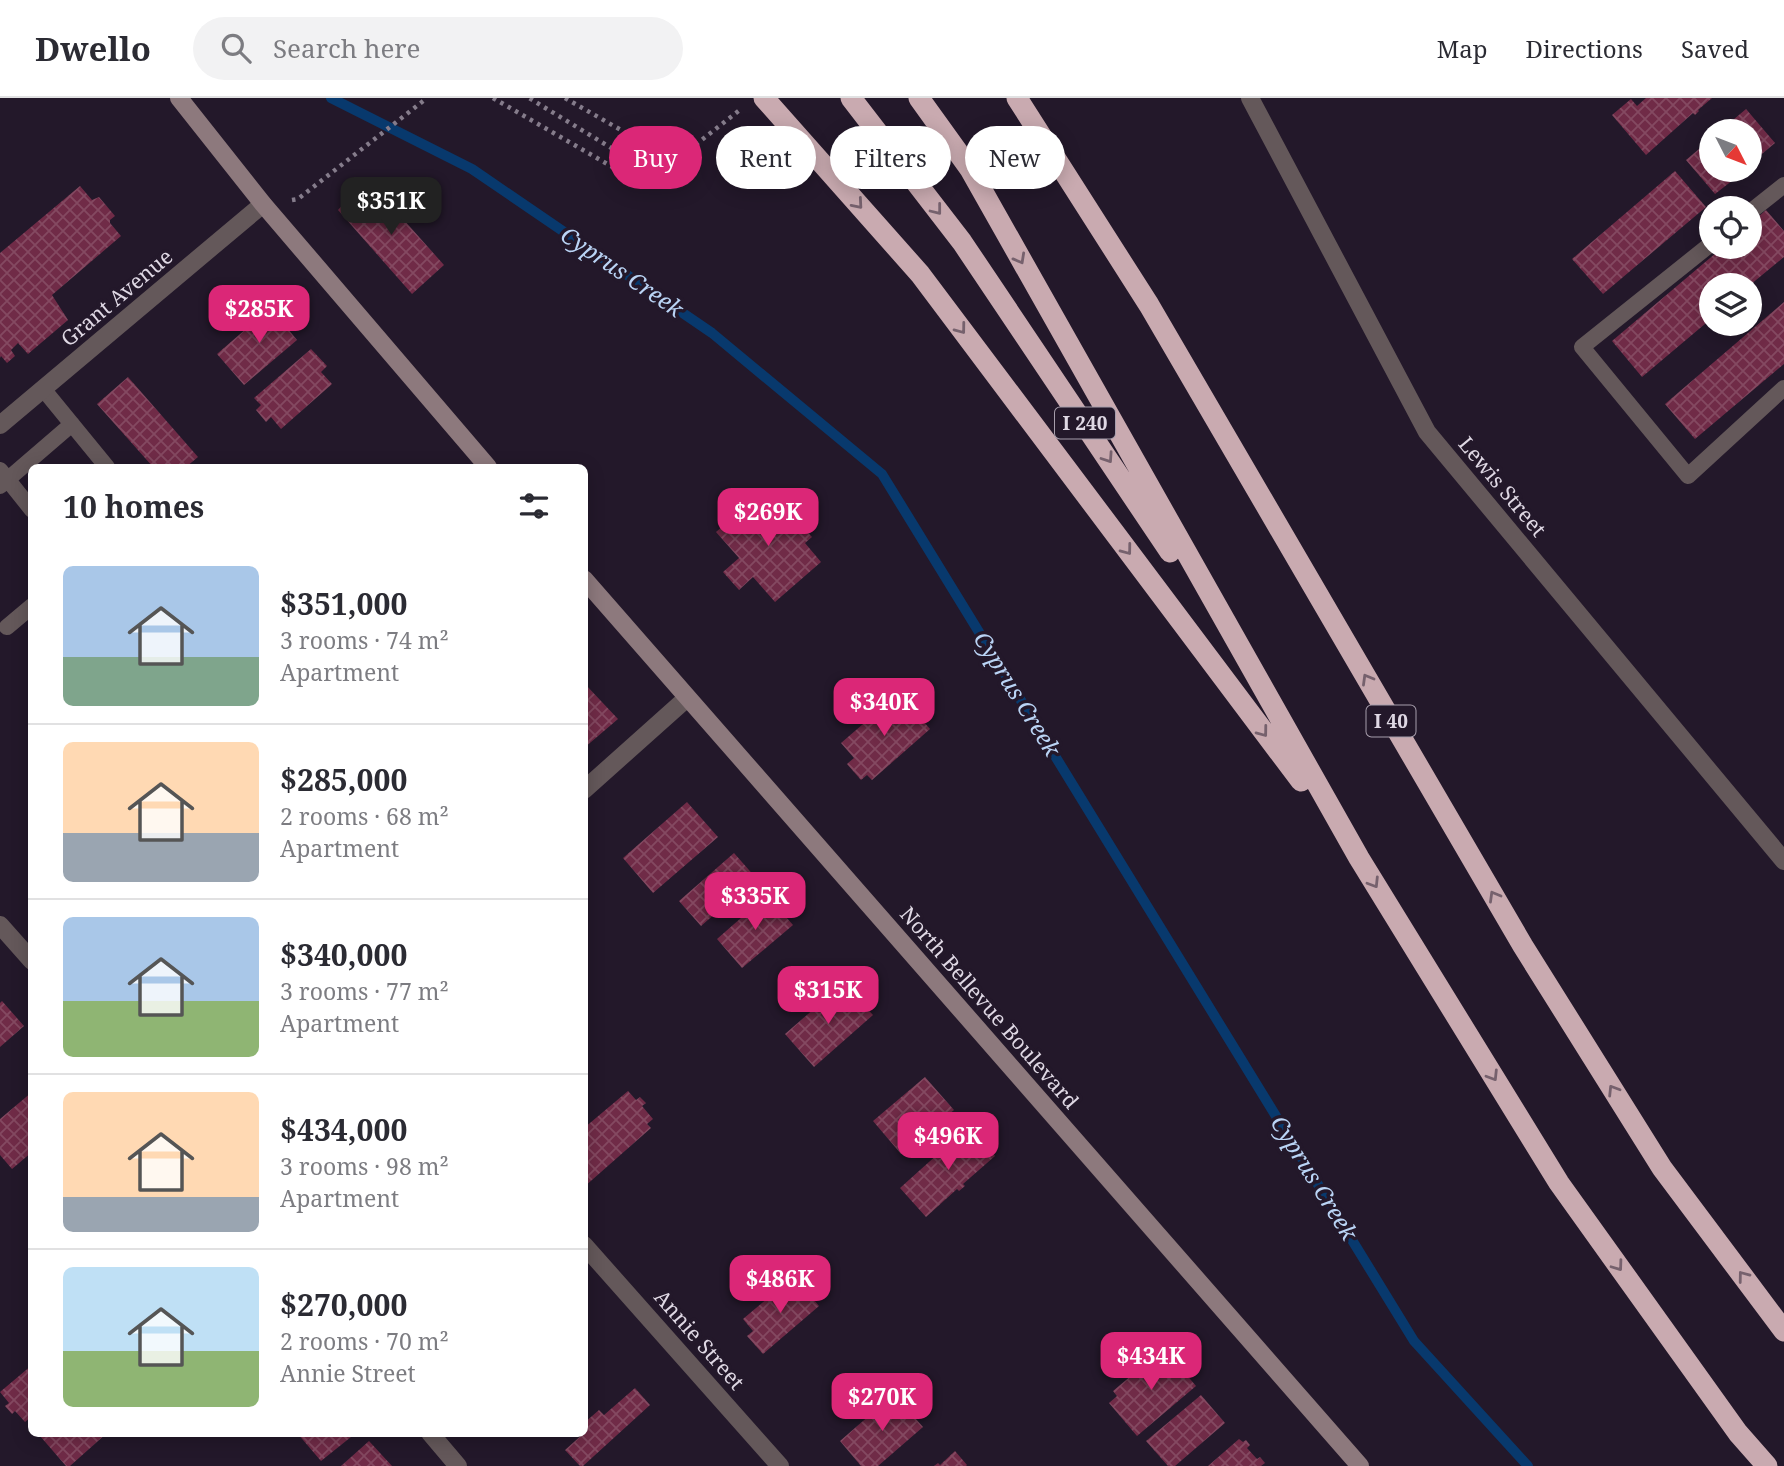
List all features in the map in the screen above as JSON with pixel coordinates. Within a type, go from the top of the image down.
[{"type":"highway","name":"I 240","points":[[851,98],[962,242],[1019,325],[1148,518],[1302,761]]},
{"type":"highway","points":[[919,98],[970,169],[1302,761],[1559,1183],[1738,1433],[1767,1466]]},
{"type":"highway","name":"I 40","points":[[1017,98],[1149,305],[1523,946],[1662,1168],[1784,1331]]},
{"type":"highway","points":[[755,102],[920,274],[1359,858]]},
{"type":"street","points":[[179,98],[263,204],[485,464]]},
{"type":"street","name":"Lewis Street","points":[[1250,98],[1427,432],[1784,861]]},
{"type":"street","name":"Grant Avenue","points":[[0,425],[263,204]]},
{"type":"street","name":"North Bellevue Boulevard","points":[[588,584],[1360,1466]]},
{"type":"street","points":[[588,786],[687,698]]},
{"type":"street","points":[[0,925],[28,955]]},
{"type":"street","name":"Annie Street","points":[[588,1250],[779,1466]]},
{"type":"street","points":[[433,1437],[458,1466]]},
{"type":"lane","points":[[1762,202],[1784,185]]},
{"type":"lane","points":[[1699,253],[1582,347],[1688,476],[1784,388]]},
{"type":"lane","points":[[44,390],[105,464]]},
{"type":"lane","points":[[28,506],[3,479],[72,424]]},
{"type":"lane","points":[[2,626],[28,609]]},
{"type":"path","points":[[263,204],[298,199],[427,98]]},
{"type":"path","points":[[493,98],[635,180],[641,166],[529,98]]},
{"type":"path","points":[[565,98],[675,161],[755,102]]},
{"type":"building","points":[[1646,98],[1712,98],[1646,155],[1612,115],[1631,99],[1637,106]]},
{"type":"building","points":[[1746,109],[1755,119],[1734,119]]},
{"type":"building","points":[[1762,128],[1775,143],[1762,154]]},
{"type":"building","points":[[1699,149],[1699,175],[1686,160]]},
{"type":"building","points":[[1675,171],[1699,199],[1699,213],[1603,294],[1572,259]]},
{"type":"building","points":[[370,182],[444,265],[412,294],[338,210],[358,188],[361,191]]},
{"type":"building","points":[[1705,182],[1730,182],[1715,194]]},
{"type":"building","points":[[80,186],[92,200],[99,197],[115,216],[110,223],[121,236],[52,295],[68,320],[28,354],[18,343],[11,350],[15,356],[7,363],[1,356],[0,358],[0,253]]},
{"type":"building","points":[[1766,210],[1784,231],[1784,257],[1762,275],[1762,273],[1699,273],[1699,329],[1642,377],[1612,341],[1709,259],[1762,259],[1762,214]]},
{"type":"building","points":[[1784,302],[1784,364],[1695,439],[1665,404],[1744,336],[1762,336],[1762,321]]},
{"type":"building","points":[[276,303],[294,324],[288,329],[297,340],[244,385],[217,354]]},
{"type":"building","points":[[311,349],[327,366],[321,372],[332,384],[281,429],[271,417],[266,422],[256,410],[261,405],[254,398]]},
{"type":"building","points":[[128,377],[198,457],[190,464],[150,464],[97,404]]},
{"type":"building","points":[[760,494],[775,511],[782,504],[812,537],[805,543],[821,562],[775,602],[753,577],[739,590],[723,572],[739,558],[716,532]]},
{"type":"building","points":[[588,687],[618,719],[588,745]]},
{"type":"building","points":[[899,693],[930,729],[872,780],[867,775],[861,780],[847,764],[854,758],[841,743]]},
{"type":"building","points":[[687,802],[718,837],[653,893],[623,858]]},
{"type":"building","points":[[734,853],[756,878],[701,926],[679,901]]},
{"type":"building","points":[[767,895],[793,925],[742,968],[717,939]]},
{"type":"building","points":[[838,988],[851,1001],[856,997],[873,1015],[814,1067],[785,1034]]},
{"type":"building","points":[[2,1001],[24,1026],[0,1047],[0,1003]]},
{"type":"building","points":[[925,1077],[954,1110],[901,1154],[873,1121]]},
{"type":"building","points":[[628,1091],[636,1100],[640,1097],[646,1103],[642,1106],[653,1119],[647,1124],[651,1128],[588,1183],[588,1125]]},
{"type":"building","points":[[28,1095],[28,1155],[12,1169],[0,1155],[0,1119]]},
{"type":"building","points":[[969,1126],[995,1156],[963,1184],[965,1186],[959,1191],[957,1189],[926,1217],[900,1188]]},
{"type":"building","points":[[794,1276],[819,1306],[763,1354],[747,1336],[753,1331],[743,1319]]},
{"type":"building","points":[[1164,1348],[1196,1386],[1137,1436],[1109,1403],[1117,1396],[1113,1391]]},
{"type":"building","points":[[28,1368],[28,1419],[25,1422],[15,1411],[12,1414],[5,1406],[9,1403],[0,1392]]},
{"type":"building","points":[[635,1388],[650,1405],[580,1466],[565,1450],[580,1437],[588,1437],[588,1420],[599,1410],[604,1415]]},
{"type":"building","points":[[894,1394],[923,1427],[878,1466],[861,1466],[840,1441]]},
{"type":"building","points":[[1201,1395],[1225,1423],[1175,1466],[1168,1466],[1146,1441]]},
{"type":"building","points":[[41,1437],[103,1437],[70,1466],[66,1466]]},
{"type":"building","points":[[300,1437],[351,1437],[321,1461]]},
{"type":"building","points":[[1239,1439],[1243,1442],[1246,1440],[1250,1445],[1247,1448],[1265,1463],[1261,1466],[1208,1466]]},
{"type":"building","points":[[369,1441],[392,1466],[341,1466]]},
{"type":"building","points":[[955,1451],[966,1466],[934,1466],[938,1463],[940,1465]]},
{"type":"waterway","name":"Cyprus Creek","points":[[331,98],[472,169],[712,333],[882,474],[1414,1341],[1528,1466]]}]
